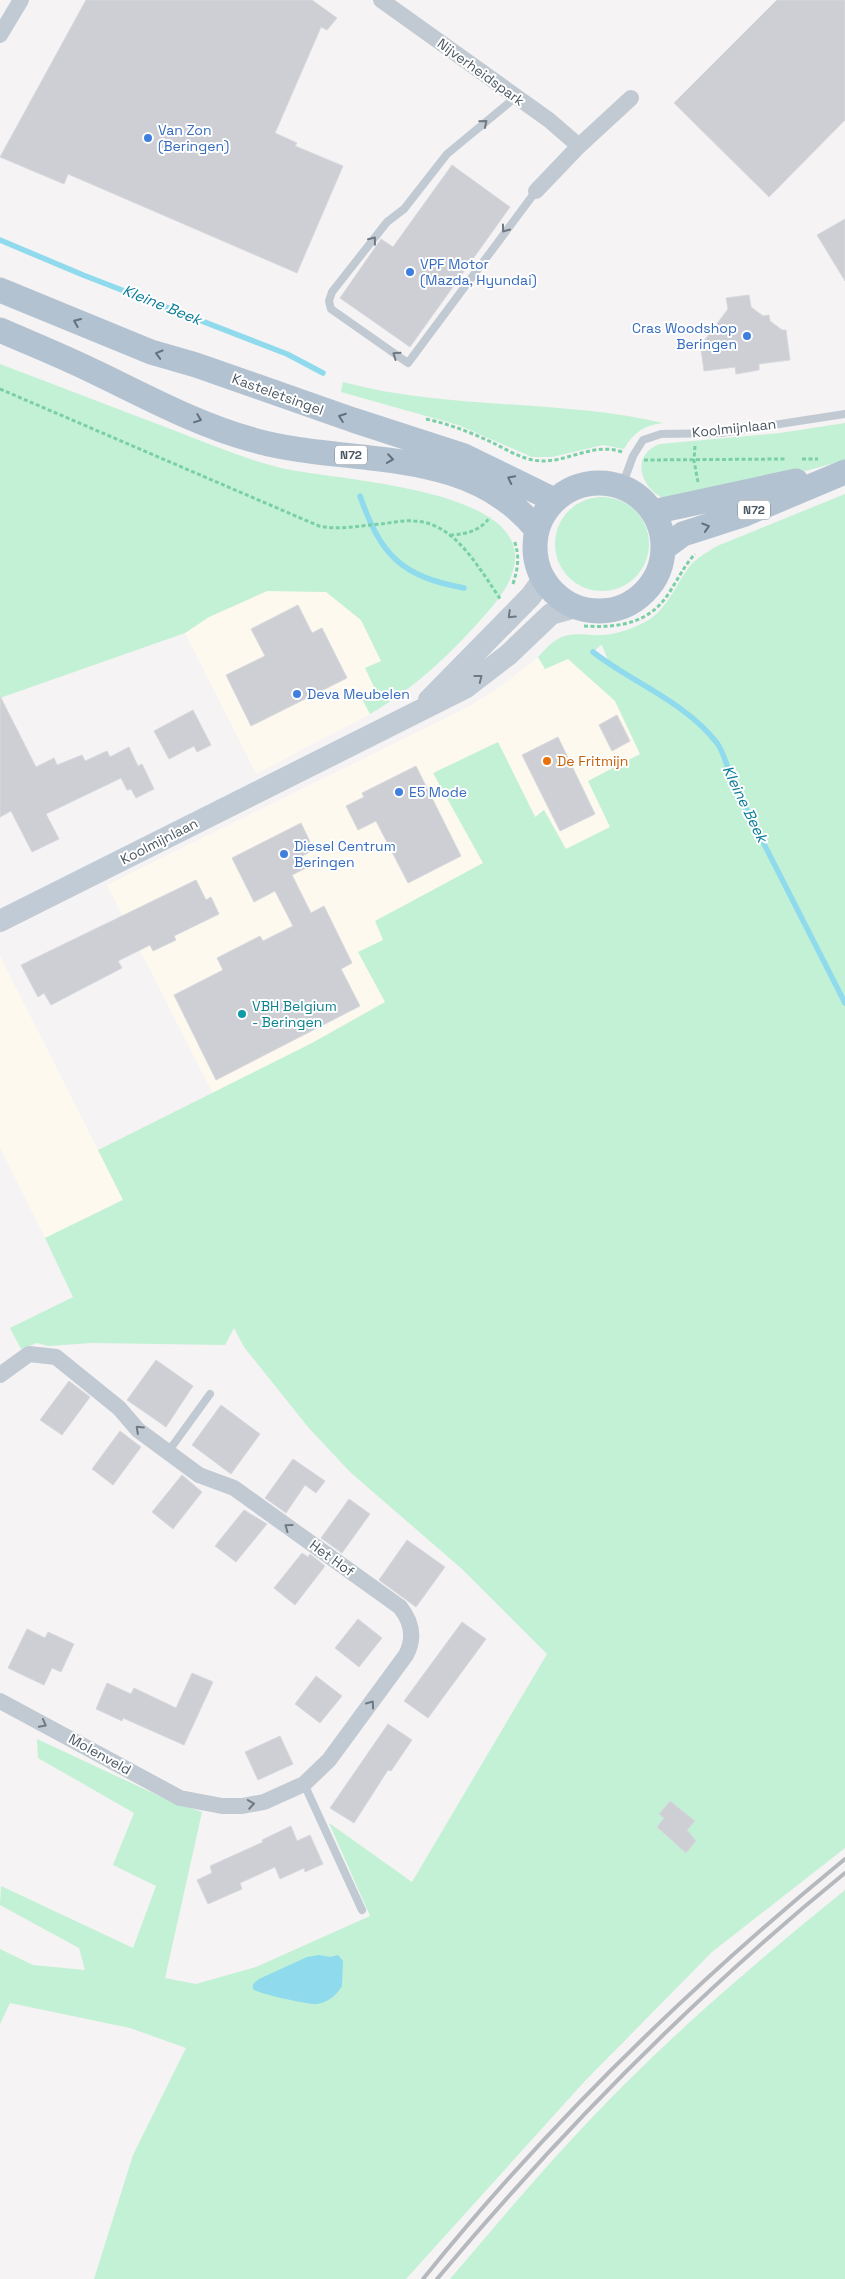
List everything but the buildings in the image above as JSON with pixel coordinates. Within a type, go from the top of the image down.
[{"type":"main road","name":"Kasteletsingel","points":[[0,290],[151,352],[196,365],[353,420],[464,456],[554,500]]},
{"type":"main road","name":"N72","points":[[0,330],[96,372],[153,402],[252,440],[305,450],[408,461],[460,477],[501,497],[524,514],[537,530]]},
{"type":"main road","name":"N72","points":[[653,512],[713,497],[845,472]]},
{"type":"main road","name":"N72","points":[[664,548],[683,534],[745,514],[845,472]]},
{"type":"main road","points":[[598,482],[622,486],[640,496],[653,512],[661,529],[664,548],[660,569],[654,581],[635,601],[616,609],[596,612],[576,607],[557,596],[543,579],[535,555],[537,530],[544,514],[554,500],[575,487],[598,482]]},
{"type":"street","points":[[0,35],[21,0]]},
{"type":"street","name":"Nijverheidspark","points":[[381,0],[516,96],[579,146]]},
{"type":"street","points":[[536,191],[579,146],[631,98]]},
{"type":"street","name":"Koolmijnlaan","points":[[421,709],[531,596],[543,579]]},
{"type":"street","name":"Koolmijnlaan","points":[[0,921],[465,688],[508,655],[551,614],[576,607]]},
{"type":"street","name":"Het Hof","points":[[0,1375],[29,1354],[56,1357],[119,1408],[138,1430],[199,1475],[234,1488],[400,1607],[406,1615],[412,1631],[410,1648],[406,1656],[329,1760],[304,1784],[264,1802],[236,1806],[202,1804]]},
{"type":"street","name":"Molenveld","points":[[0,1701],[180,1798],[202,1804]]},
{"type":"lane","points":[[516,96],[447,154],[404,209],[387,222],[332,292],[331,309],[408,363],[536,191]]},
{"type":"lane","name":"Koolmijnlaan","points":[[622,486],[633,456],[643,440],[661,434],[721,432],[845,414]]},
{"type":"lane","points":[[168,1452],[210,1394]]},
{"type":"lane","points":[[304,1784],[362,1910]]},
{"type":"path","points":[[0,389],[319,526],[333,528],[395,522],[424,522],[433,525],[450,535],[471,557],[501,600]]},
{"type":"path","name":"Koolmijnlaan","points":[[523,457],[545,461],[610,448],[646,461],[791,459]]},
{"type":"path","points":[[800,459],[820,459]]},
{"type":"path","points":[[450,535],[465,534],[480,528],[492,514]]},
{"type":"path","points":[[495,608],[513,584],[518,564],[518,551]]},
{"type":"shaded area","points":[[268,591],[327,592],[361,620],[381,661],[375,689],[361,697],[370,714],[256,774],[185,633],[209,617]]},
{"type":"shaded area","points":[[538,657],[545,669],[568,659],[615,701],[641,755],[588,781],[610,827],[566,849],[544,810],[536,817],[498,742],[434,774],[483,863],[376,921],[383,940],[359,953],[385,1002],[312,1043],[213,1094],[107,885],[466,708],[500,687]]},
{"type":"shaded area","points":[[0,956],[123,1199],[45,1238],[0,1148]]},
{"type":"green space","points":[[0,364],[225,450],[277,467],[399,487],[446,498],[485,514],[510,537],[514,568],[491,608],[450,653],[404,692],[370,714],[361,697],[375,689],[365,668],[381,661],[361,620],[326,592],[267,591],[209,617],[185,633],[0,698]]},
{"type":"green space","points":[[343,382],[382,391],[422,397],[584,410],[624,415],[663,423],[650,426],[635,434],[624,449],[603,445],[552,457],[532,457],[458,425],[341,392]]},
{"type":"green space","points":[[845,423],[845,460],[791,475],[665,499],[650,488],[642,472],[644,456],[650,449],[660,444],[780,433]]},
{"type":"green space","points":[[845,494],[845,1848],[712,1952],[584,2082],[406,2279],[94,2279],[133,2155],[186,2048],[130,2028],[10,2003],[0,2024],[0,1949],[33,1965],[85,1970],[79,1948],[0,1905],[1,1886],[133,1948],[156,1886],[113,1865],[134,1813],[38,1758],[37,1739],[170,1801],[202,1812],[165,1978],[196,1984],[256,1967],[370,1916],[329,1823],[412,1882],[547,1654],[462,1569],[350,1472],[308,1427],[244,1347],[234,1328],[225,1345],[92,1343],[48,1346],[37,1343],[21,1349],[10,1328],[73,1297],[45,1238],[123,1200],[98,1150],[312,1043],[385,1002],[358,952],[383,940],[375,921],[483,863],[433,773],[498,742],[535,817],[544,810],[566,849],[610,827],[588,781],[640,754],[615,701],[568,659],[545,669],[538,657],[552,643],[569,635],[603,635],[631,628],[647,621],[670,598],[690,566],[717,546]],"holes":[[[602,645],[610,665],[593,652]]]},
{"type":"green space","points":[[602,497],[620,501],[635,511],[645,526],[649,544],[645,562],[635,577],[620,587],[602,591],[584,587],[569,577],[559,562],[555,544],[559,526],[569,511],[584,501]]},
{"type":"green space","points":[[845,1890],[845,2279],[450,2279],[558,2154],[627,2082],[733,1983]]},
{"type":"water","points":[[319,1955],[330,1957],[338,1955],[343,1961],[342,1986],[328,2000],[317,2004],[305,2003],[253,1989],[253,1984],[259,1979],[307,1957]]},
{"type":"waterway","name":"Kleine Beek","points":[[0,240],[83,275],[287,354],[323,373]]},
{"type":"waterway","name":"Kleine Beek","points":[[360,496],[376,534],[396,560],[424,577],[464,588]]},
{"type":"waterway","name":"Kleine Beek","points":[[593,652],[674,704],[704,729],[720,747],[733,783],[845,1003]]},
{"type":"railway","points":[[423,2279],[520,2166],[623,2058],[732,1956],[845,1859]]},
{"type":"railway","points":[[437,2279],[532,2170],[631,2066],[735,1967],[845,1873]]},
{"type":"place","name":"Van Zon (Beringen)","points":[[148,138]]},
{"type":"place","name":"VPF Motor (Mazda, Hyundai)","points":[[410,272]]},
{"type":"place","name":"Cras Woodshop Beringen","points":[[747,336]]},
{"type":"place","name":"Deva Meubelen","points":[[297,694]]},
{"type":"place","name":"De Fritmijn","points":[[547,761]]},
{"type":"place","name":"E5 Mode","points":[[399,792]]},
{"type":"place","name":"Diesel Centrum Beringen","points":[[284,854]]},
{"type":"place","name":"VBH Belgium - Beringen","points":[[242,1014]]}]
